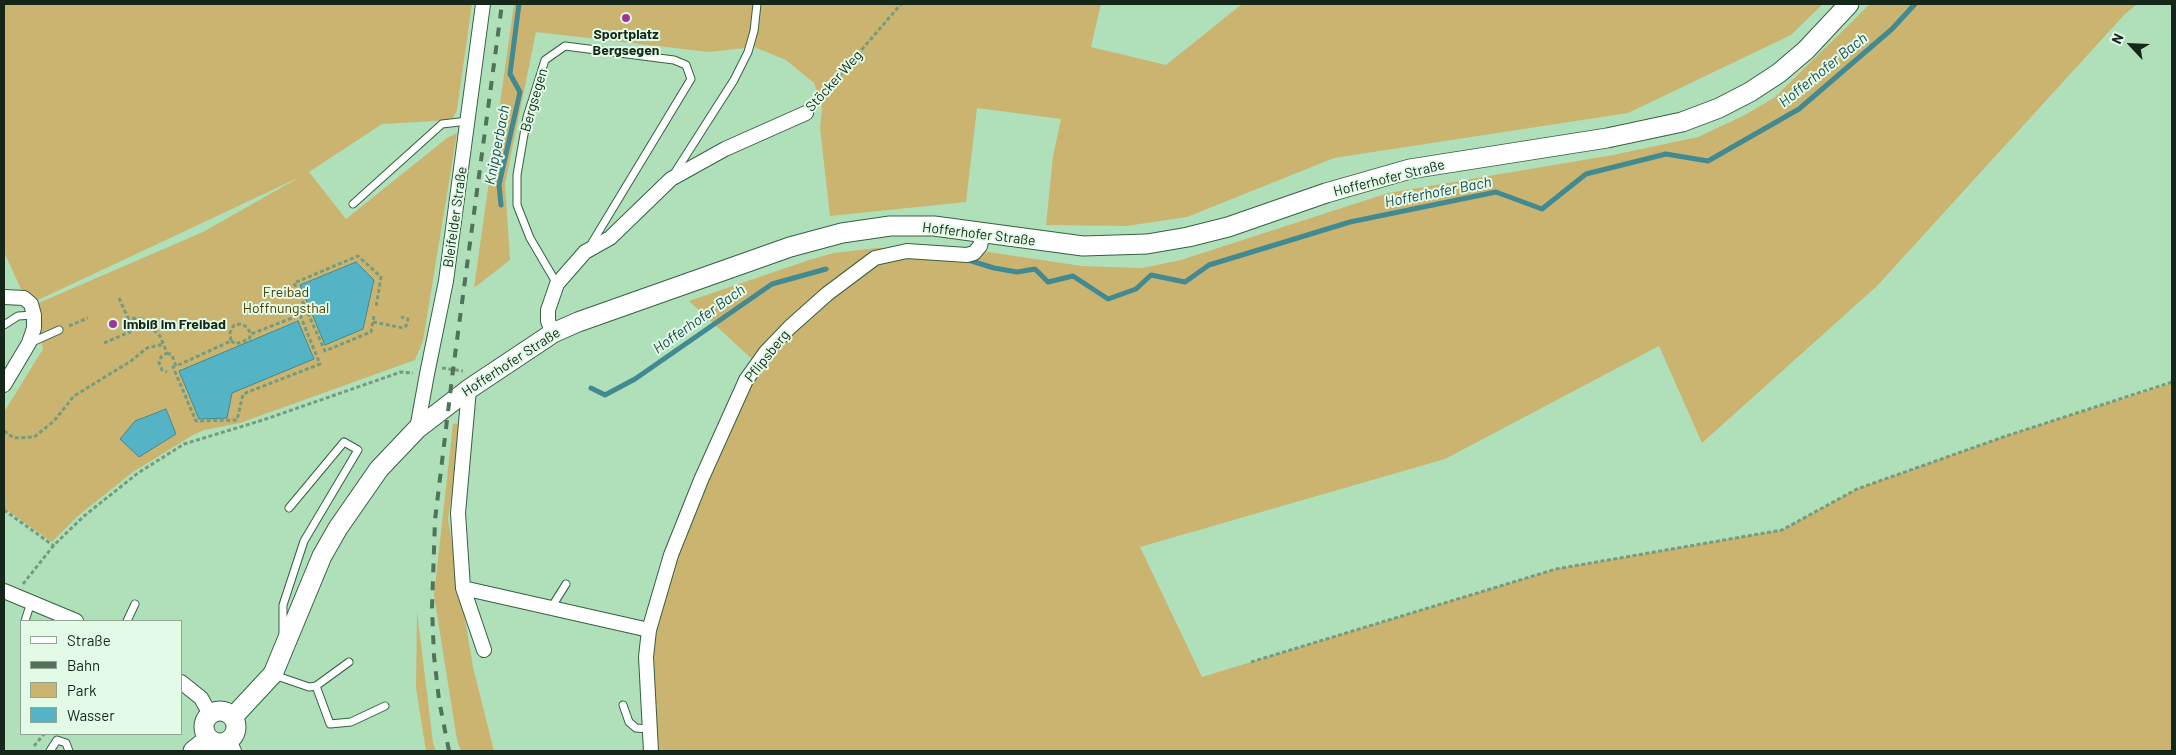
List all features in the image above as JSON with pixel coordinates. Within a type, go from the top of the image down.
[{"type":"street","name":"Bleifelder Straße","points":[[417,429],[426,374],[446,281],[483,4]]},
{"type":"street","name":"Hofferhofer Straße","points":[[233,717],[273,674],[322,556],[338,528],[379,469],[417,429],[470,380],[552,334],[596,315],[790,246],[842,233],[890,226],[934,226],[1083,246],[1154,243],[1228,227],[1326,193],[1410,170],[1607,138],[1682,122],[1719,108],[1750,92],[1779,73],[1806,50],[1849,4]]},
{"type":"street","name":"Stöcker Weg","points":[[672,179],[724,150],[806,113]]},
{"type":"street","name":"Bergsegen","points":[[552,334],[548,322],[548,310],[557,284],[585,252],[610,238],[672,179]]},
{"type":"street","name":"Pflipsberg","points":[[651,751],[648,729],[646,657],[648,630],[671,556],[700,480],[746,380],[766,352],[790,327],[827,294],[875,258],[907,251],[967,255],[974,253],[980,246],[983,232]]},
{"type":"street","points":[[4,297],[24,298],[31,304],[34,315],[34,328],[29,343],[4,385]]},
{"type":"street","points":[[470,380],[458,513],[463,588],[484,650]]},
{"type":"street","points":[[463,588],[648,630]]},
{"type":"street","points":[[4,591],[74,620]]},
{"type":"street","points":[[182,683],[201,698],[210,714]]},
{"type":"street","points":[[224,711],[233,717],[236,727],[231,746],[218,744],[208,739],[205,735],[203,724],[210,714],[224,711]]},
{"type":"street","points":[[193,751],[208,739]]},
{"type":"lane","name":"Bergsegen","points":[[672,179],[734,80],[748,52],[754,31],[757,4]]},
{"type":"lane","name":"Bergsegen","points":[[557,284],[530,238],[518,205],[516,175],[527,117],[545,60],[565,46],[674,60],[686,65],[691,79],[585,252]]},
{"type":"lane","points":[[353,204],[442,124],[468,121]]},
{"type":"lane","points":[[4,325],[18,316],[34,315]]},
{"type":"lane","points":[[29,343],[59,330]]},
{"type":"lane","points":[[283,651],[283,604],[304,541],[358,450],[344,442],[289,508]]},
{"type":"lane","points":[[550,608],[566,584]]},
{"type":"lane","points":[[25,620],[31,602]]},
{"type":"lane","points":[[127,620],[134,604]]},
{"type":"lane","points":[[273,674],[309,687],[316,686],[349,662]]},
{"type":"lane","points":[[316,686],[330,724],[351,722],[385,706]]},
{"type":"lane","points":[[623,705],[629,722],[636,728],[648,729]]},
{"type":"lane","points":[[50,751],[57,740],[66,743],[70,751]]},
{"type":"path","name":"Stöcker Weg","points":[[806,113],[901,4]]},
{"type":"path","points":[[374,316],[371,332],[325,351],[294,283],[358,256],[381,276],[376,307]]},
{"type":"path","points":[[104,343],[130,332],[128,318],[120,298]]},
{"type":"path","points":[[300,315],[320,364],[243,394],[237,420],[196,421],[173,368],[231,342],[236,344],[249,339],[251,334],[300,315]]},
{"type":"path","points":[[373,322],[402,328],[406,326],[408,319],[401,317]]},
{"type":"path","points":[[59,330],[88,318]]},
{"type":"path","points":[[128,318],[142,319],[152,327],[164,344],[167,353],[172,355],[176,366]]},
{"type":"path","points":[[231,342],[230,334],[234,325],[241,324],[247,327],[251,334]]},
{"type":"path","points":[[309,337],[317,334]]},
{"type":"path","points":[[4,431],[14,438],[34,437],[54,421],[74,396],[131,361],[147,348],[164,344]]},
{"type":"path","points":[[167,353],[161,357],[159,363],[162,370],[167,372]]},
{"type":"path","points":[[18,596],[24,583],[54,546],[84,516],[138,473],[184,444],[263,420],[401,372],[438,376],[439,368],[470,380]]},
{"type":"path","points":[[1252,662],[1556,569],[1782,530],[1857,489],[2006,436],[2172,382]]},
{"type":"path","points":[[4,510],[54,546]]},
{"type":"path","points":[[34,746],[43,735]]},
{"type":"green space","name":"Freibad Hoffnungsthal","points":[[4,4],[472,4],[457,110],[452,120],[382,124],[309,172],[346,219],[447,138],[457,133],[423,341],[415,360],[240,423],[204,430],[193,435],[133,472],[78,516],[52,542],[4,508],[4,412],[43,349],[34,305],[203,232],[300,177],[36,301],[21,289],[4,252]]},
{"type":"green space","points":[[514,4],[1101,4],[1091,47],[1166,65],[1242,4],[1823,4],[1791,35],[1628,113],[1334,158],[1187,217],[1126,226],[1046,225],[1053,157],[1061,119],[977,108],[966,202],[830,216],[820,128],[822,108],[814,83],[786,60],[754,47],[709,52],[536,32],[505,184],[510,260],[474,288]]},
{"type":"green space","points":[[1870,4],[2137,4],[2124,15],[1877,286],[1702,443],[1659,346],[1445,459],[1140,547],[1202,677],[1556,569],[1782,530],[1857,489],[2006,436],[2172,383],[2172,751],[658,751],[654,706],[653,635],[662,592],[744,389],[785,337],[875,263],[903,257],[967,260],[988,252],[1082,266],[1142,268],[1181,260],[1388,193],[1613,155],[1698,137],[1745,115],[1775,97]]},
{"type":"green space","points":[[888,248],[753,360],[689,301],[809,260],[834,253]]},
{"type":"green space","points":[[462,423],[448,519],[473,667],[494,751],[461,751],[457,740],[434,595],[453,424]]},
{"type":"green space","points":[[417,611],[433,743],[436,751],[426,751],[416,688]]},
{"type":"water","points":[[356,262],[374,280],[363,329],[325,345],[300,285]]},
{"type":"water","points":[[298,321],[314,359],[232,393],[227,418],[199,419],[179,371]]},
{"type":"water","points":[[166,409],[176,434],[139,457],[120,439],[135,421]]},
{"type":"waterway","name":"Knipperbach","points":[[501,205],[499,185],[520,92],[510,74],[519,4]]},
{"type":"waterway","name":"Hofferhofer Bach","points":[[965,259],[994,268],[1017,272],[1035,269],[1048,282],[1073,276],[1108,299],[1136,289],[1151,275],[1185,282],[1209,265],[1350,222],[1496,192],[1542,209],[1586,174],[1666,154],[1708,161],[1799,109],[1892,29],[1915,4]]},
{"type":"waterway","name":"Hofferhofer Bach","points":[[591,388],[605,395],[635,379],[772,284],[826,269]]},
{"type":"railway","points":[[449,751],[439,700],[434,656],[432,608],[435,520],[502,4]]},
{"type":"place","name":"Sportplatz Bergsegen","points":[[626,18]]},
{"type":"place","name":"Imbiß im Freibad","points":[[113,324]]}]
